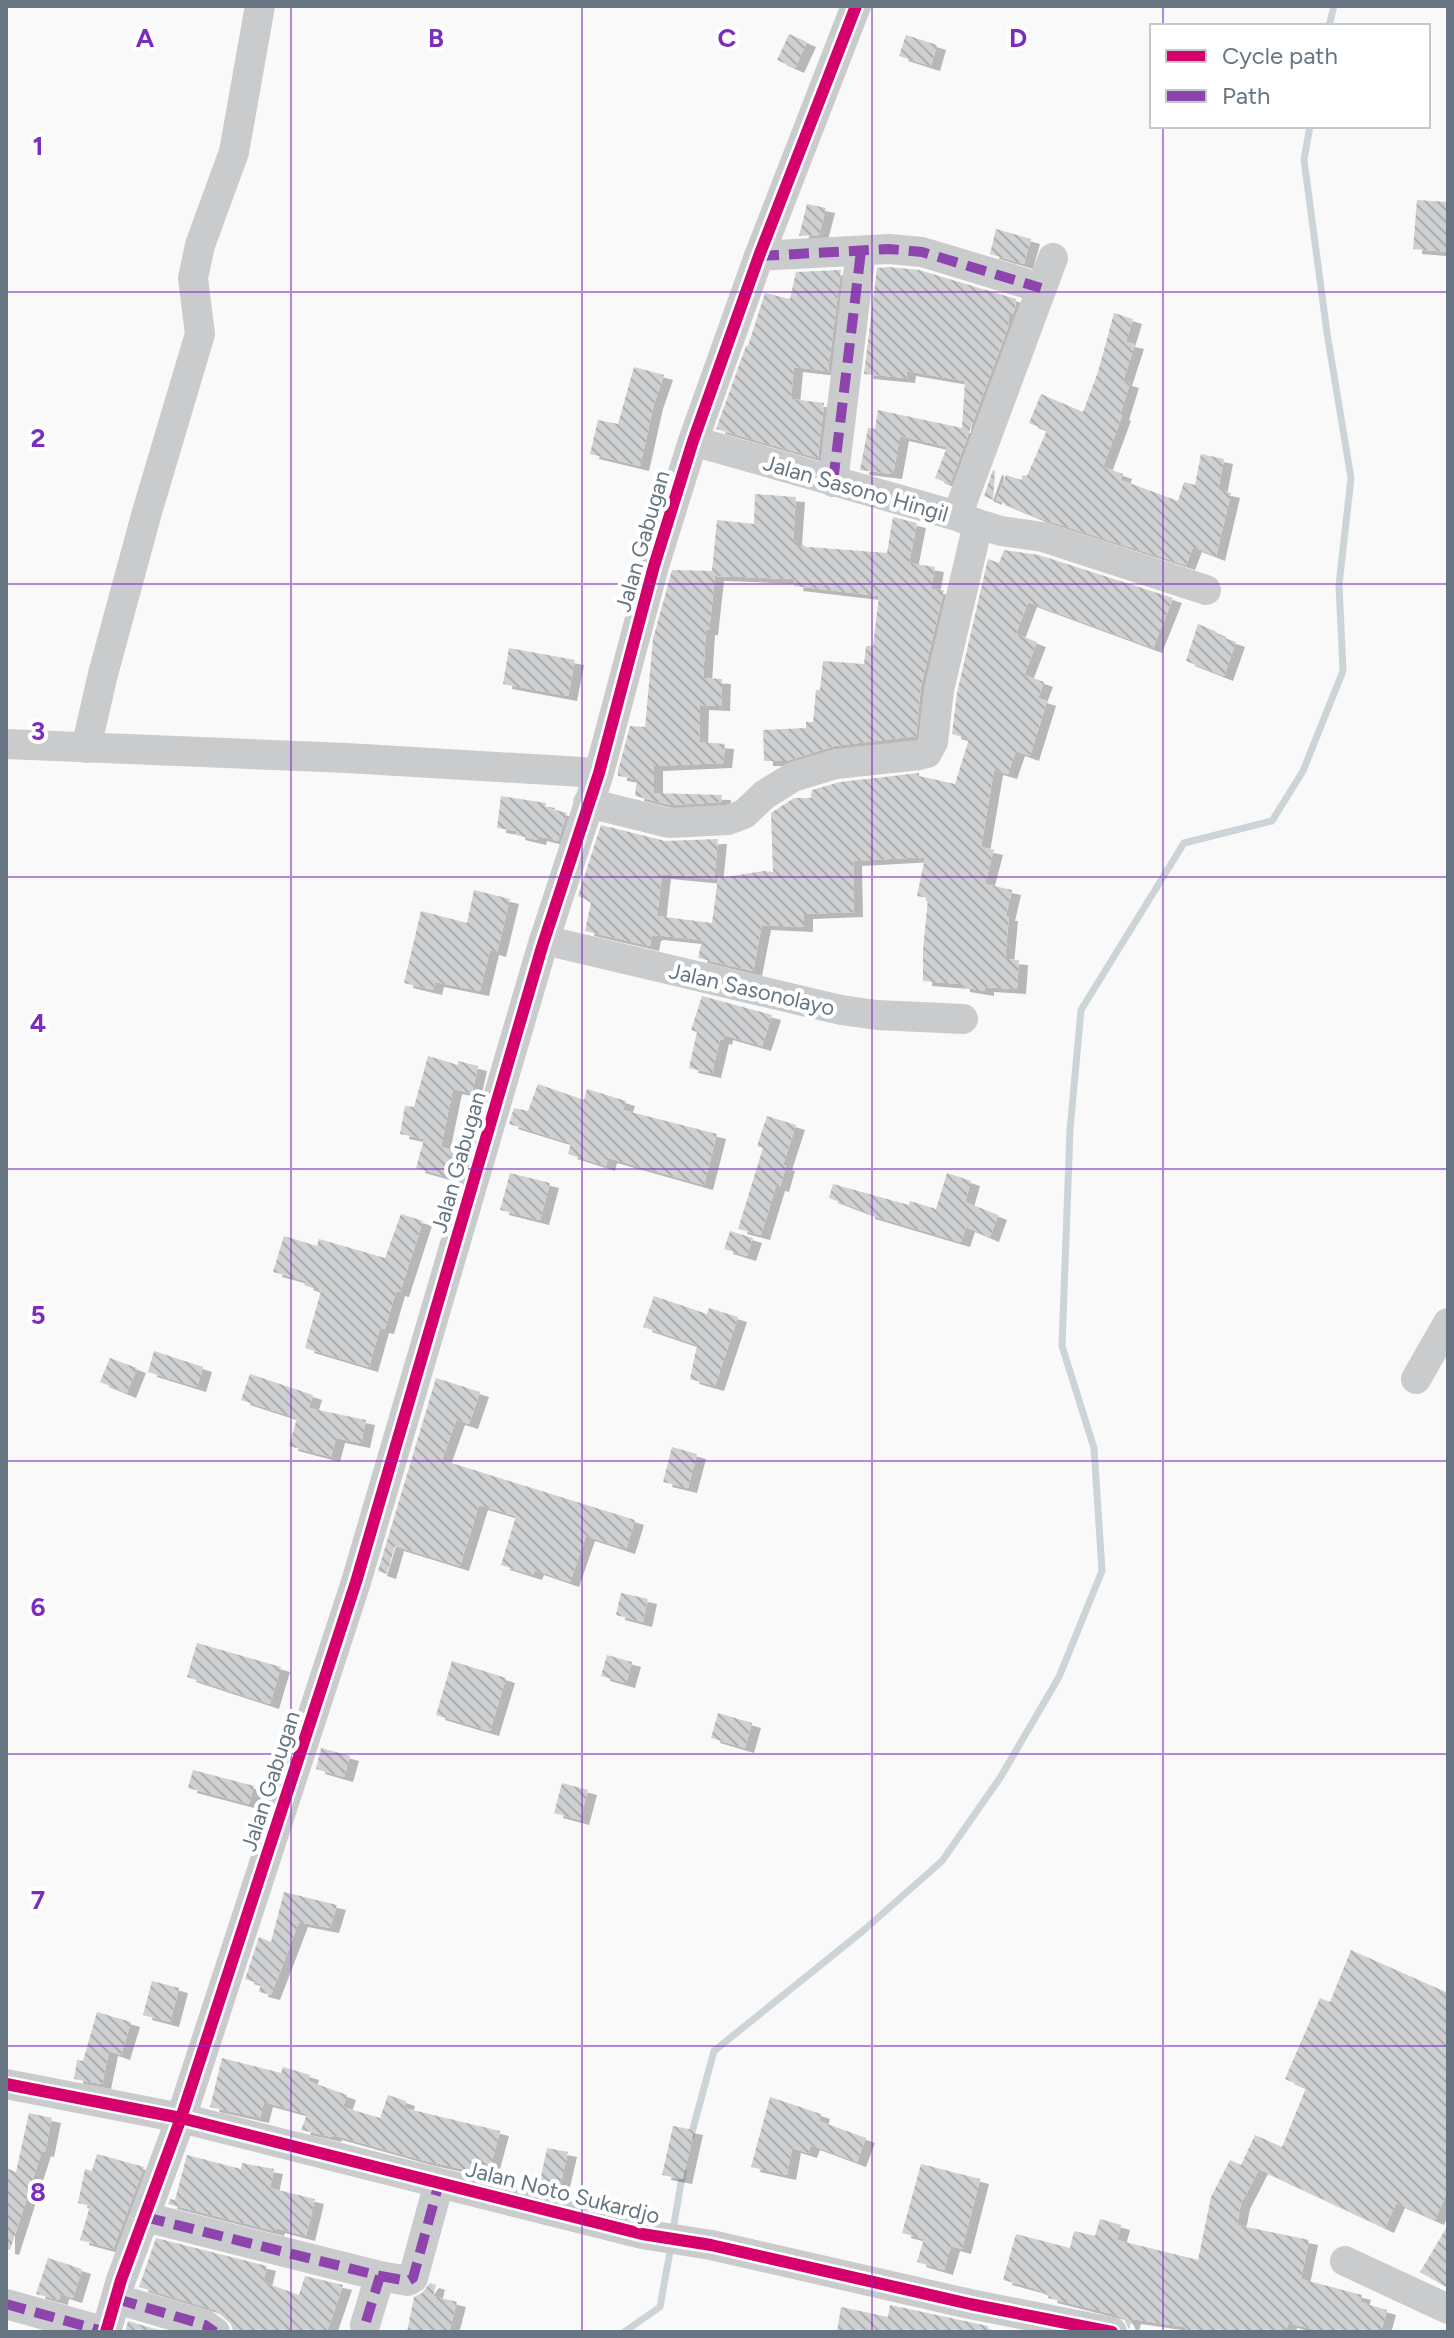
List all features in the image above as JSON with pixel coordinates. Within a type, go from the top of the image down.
[{"type":"street","points":[[86,748],[147,512],[200,334],[193,278],[200,245],[234,152],[260,6]]},
{"type":"street","name":"Jalan Gabugan","points":[[106,2332],[181,2118],[356,1582],[544,940],[599,773],[654,566],[693,441],[759,256],[856,6]]},
{"type":"street","points":[[759,256],[889,249],[922,252],[1041,288]]},
{"type":"street","points":[[833,482],[861,251]]},
{"type":"street","points":[[1053,258],[967,520],[1001,531],[1043,537],[1206,590]]},
{"type":"street","name":"Jalan Sasono Hingil","points":[[588,803],[669,823],[728,820],[744,814],[764,795],[793,777],[836,764],[927,753],[933,742],[967,520],[693,441]]},
{"type":"street","points":[[6,744],[347,758],[599,773]]},
{"type":"street","name":"Jalan Sasonolayo","points":[[544,940],[841,1010],[963,1019]]},
{"type":"street","points":[[1416,1379],[1448,1323]]},
{"type":"street","name":"Jalan Noto Sukardjo","points":[[6,2084],[181,2118],[642,2234],[711,2245],[968,2318],[1112,2332]]},
{"type":"street","points":[[145,2217],[408,2281],[413,2278],[439,2183]]},
{"type":"street","points":[[1345,2261],[1448,2309]]},
{"type":"street","points":[[365,2325],[380,2276]]},
{"type":"street","points":[[117,2299],[205,2325],[215,2332]]},
{"type":"street","points":[[6,2304],[106,2332]]},
{"type":"building","points":[[789,34],[807,42],[795,68],[777,60]]},
{"type":"building","points":[[906,35],[937,45],[931,66],[899,56]]},
{"type":"building","points":[[1417,200],[1448,202],[1448,252],[1413,249]]},
{"type":"building","points":[[807,204],[826,208],[819,235],[799,236]]},
{"type":"building","points":[[996,229],[1031,239],[1024,264],[990,254]]},
{"type":"building","points":[[877,268],[919,270],[1016,299],[950,484],[935,478],[947,447],[900,436],[893,474],[860,470],[868,428],[875,429],[878,410],[962,428],[965,381],[907,371],[906,378],[864,374]]},
{"type":"building","points":[[841,270],[828,371],[794,367],[791,399],[824,403],[818,458],[716,429],[765,293],[790,299],[796,272]]},
{"type":"building","points":[[1114,313],[1133,319],[1126,342],[1135,344],[1123,381],[1130,383],[1122,416],[1103,467],[1123,474],[1121,480],[1178,501],[1184,482],[1195,485],[1201,454],[1224,459],[1218,490],[1231,493],[1216,556],[1193,547],[1186,565],[1039,518],[996,500],[1006,475],[1021,480],[1023,475],[1027,476],[1047,430],[1029,423],[1041,394],[1083,412]]},
{"type":"building","points":[[634,367],[664,375],[640,466],[590,454],[598,420],[618,424]]},
{"type":"building","points":[[995,471],[993,500],[984,496]]},
{"type":"building","points":[[755,494],[796,497],[793,540],[796,546],[887,553],[893,517],[917,523],[909,563],[935,567],[931,589],[944,590],[921,686],[916,736],[834,746],[786,761],[764,761],[763,730],[806,728],[806,722],[813,722],[823,661],[864,664],[866,646],[873,646],[879,596],[794,586],[795,579],[715,576],[709,630],[706,630],[703,678],[722,679],[721,706],[700,705],[699,742],[725,744],[723,763],[654,766],[654,793],[722,795],[721,802],[671,805],[635,796],[637,779],[618,776],[618,771],[630,726],[645,727],[653,639],[672,570],[712,571],[717,520],[754,524]]},
{"type":"building","points":[[1004,550],[1039,555],[1173,598],[1153,648],[1028,602],[1016,634],[1037,642],[1024,675],[1044,682],[1038,698],[1047,701],[1030,756],[1016,751],[1008,774],[994,770],[981,847],[994,850],[985,884],[1012,890],[1006,916],[1009,916],[1005,959],[1019,960],[1017,989],[985,987],[985,991],[961,987],[961,984],[923,981],[928,898],[917,896],[925,857],[853,861],[854,912],[804,914],[804,927],[762,925],[753,971],[698,958],[702,940],[655,935],[650,946],[585,931],[591,902],[578,896],[601,825],[665,841],[718,839],[714,879],[662,874],[657,916],[712,923],[718,878],[773,872],[771,813],[794,798],[811,798],[812,790],[840,782],[919,773],[919,776],[955,784],[969,739],[952,734],[957,693],[988,559],[999,563]]},
{"type":"building","points":[[1198,624],[1236,642],[1224,676],[1186,661]]},
{"type":"building","points":[[509,648],[575,660],[568,696],[503,684]]},
{"type":"building","points":[[501,796],[546,803],[545,807],[567,813],[558,841],[538,836],[537,840],[516,835],[517,831],[497,828]]},
{"type":"building","points":[[474,890],[510,899],[497,952],[490,950],[480,991],[435,982],[433,990],[404,983],[421,911],[467,923]]},
{"type":"building","points":[[702,996],[772,1015],[762,1046],[724,1035],[723,1040],[720,1039],[712,1073],[689,1068],[697,1032],[691,1030]]},
{"type":"building","points":[[428,1056],[458,1065],[458,1061],[478,1066],[472,1093],[453,1089],[441,1147],[452,1150],[444,1176],[416,1168],[424,1139],[400,1134],[405,1106],[414,1107]]},
{"type":"building","points":[[538,1084],[584,1100],[587,1089],[626,1101],[623,1110],[717,1134],[704,1185],[608,1158],[606,1166],[568,1154],[571,1143],[509,1124],[514,1108],[528,1111]]},
{"type":"building","points":[[767,1116],[796,1125],[783,1165],[786,1166],[780,1187],[776,1186],[761,1235],[738,1229],[763,1148],[757,1146]]},
{"type":"building","points":[[510,1173],[550,1183],[540,1220],[500,1210]]},
{"type":"building","points":[[947,1173],[971,1181],[965,1202],[998,1215],[990,1237],[966,1227],[961,1242],[866,1214],[829,1198],[833,1184],[909,1205],[910,1201],[936,1209]]},
{"type":"building","points":[[401,1214],[423,1221],[400,1292],[396,1291],[385,1329],[380,1328],[369,1367],[305,1348],[321,1291],[304,1285],[306,1281],[273,1272],[284,1236],[317,1246],[319,1239],[385,1258]]},
{"type":"building","points":[[730,1231],[753,1238],[747,1256],[724,1249]]},
{"type":"building","points":[[654,1296],[707,1314],[709,1308],[738,1317],[715,1386],[690,1379],[697,1345],[643,1327]]},
{"type":"building","points":[[154,1351],[203,1367],[197,1387],[148,1372]]},
{"type":"building","points":[[110,1358],[137,1368],[127,1393],[100,1382]]},
{"type":"building","points":[[250,1374],[313,1395],[309,1408],[366,1420],[361,1443],[336,1438],[331,1457],[289,1446],[297,1418],[241,1400]]},
{"type":"building","points":[[436,1378],[480,1392],[469,1424],[456,1420],[442,1460],[635,1520],[626,1549],[586,1536],[570,1582],[535,1570],[533,1575],[501,1565],[516,1516],[479,1505],[460,1566],[395,1546],[387,1574],[378,1571]]},
{"type":"building","points":[[672,1447],[697,1454],[688,1488],[663,1482]]},
{"type":"building","points":[[621,1593],[648,1599],[643,1622],[616,1615]]},
{"type":"building","points":[[197,1643],[281,1667],[270,1704],[187,1677]]},
{"type":"building","points":[[607,1655],[632,1662],[626,1683],[601,1676]]},
{"type":"building","points":[[452,1661],[506,1678],[490,1731],[436,1715]]},
{"type":"building","points":[[718,1713],[752,1723],[745,1748],[711,1738]]},
{"type":"building","points":[[321,1748],[350,1756],[344,1777],[316,1769]]},
{"type":"building","points":[[193,1770],[254,1786],[249,1804],[188,1788]]},
{"type":"building","points":[[562,1783],[588,1790],[580,1820],[554,1813]]},
{"type":"building","points":[[284,1892],[337,1905],[330,1928],[299,1922],[271,1995],[259,1992],[261,1984],[245,1979],[259,1937],[271,1942]]},
{"type":"building","points":[[1351,1950],[1448,1993],[1448,2190],[1435,2220],[1396,2203],[1385,2228],[1259,2169],[1241,2204],[1237,2225],[1309,2240],[1301,2279],[1362,2295],[1360,2302],[1387,2310],[1381,2332],[1325,2332],[1288,2323],[1286,2332],[1185,2332],[1186,2327],[1132,2319],[1129,2329],[1124,2319],[1116,2315],[1048,2298],[1049,2295],[1033,2288],[1003,2280],[1016,2234],[1070,2248],[1074,2231],[1095,2236],[1100,2219],[1121,2225],[1117,2240],[1198,2260],[1211,2197],[1230,2160],[1241,2165],[1255,2135],[1282,2147],[1306,2088],[1285,2079],[1320,1998],[1330,2002]]},
{"type":"building","points":[[152,1981],[179,1988],[170,2022],[143,2015]]},
{"type":"building","points":[[97,2012],[131,2022],[121,2055],[109,2051],[102,2084],[74,2079],[77,2060],[83,2061]]},
{"type":"building","points":[[222,2058],[281,2073],[283,2067],[310,2075],[308,2081],[347,2095],[343,2107],[380,2118],[388,2095],[406,2101],[404,2108],[500,2131],[488,2175],[333,2135],[301,2130],[307,2114],[264,2102],[260,2118],[210,2107]]},
{"type":"building","points":[[770,2097],[821,2114],[819,2121],[866,2138],[857,2162],[811,2145],[808,2153],[792,2148],[787,2175],[751,2167]]},
{"type":"building","points":[[29,2113],[52,2118],[45,2152],[42,2151],[10,2250],[6,2249],[6,2168],[16,2172]]},
{"type":"building","points":[[673,2126],[694,2130],[683,2179],[662,2175]]},
{"type":"building","points":[[547,2148],[568,2152],[560,2186],[540,2181]]},
{"type":"building","points":[[97,2154],[144,2167],[113,2249],[80,2240],[90,2206],[78,2203],[85,2169],[92,2171]]},
{"type":"building","points":[[187,2155],[241,2169],[242,2163],[274,2169],[270,2188],[315,2199],[306,2236],[168,2204],[170,2199],[175,2200]]},
{"type":"building","points":[[921,2164],[980,2179],[962,2249],[951,2246],[944,2270],[917,2262],[924,2239],[902,2233]]},
{"type":"building","points":[[1448,2225],[1448,2288],[1420,2272]]},
{"type":"building","points":[[156,2238],[267,2266],[263,2282],[299,2295],[305,2276],[343,2285],[327,2332],[233,2332],[231,2324],[215,2310],[139,2287]]},
{"type":"building","points":[[48,2258],[82,2269],[73,2298],[60,2294],[59,2300],[36,2294]]},
{"type":"building","points":[[430,2283],[436,2285],[433,2296],[457,2302],[449,2332],[407,2332],[414,2297]]},
{"type":"building","points":[[890,2305],[988,2326],[988,2332],[837,2332],[841,2307],[888,2317]]},
{"type":"building","points":[[128,2321],[165,2332],[125,2332]]},
{"type":"waterway","points":[[1330,24],[1334,6]]},
{"type":"waterway","points":[[691,2136],[714,2051],[864,1930],[942,1861],[1000,1778],[1059,1677],[1102,1571],[1094,1448],[1062,1346],[1070,1130],[1081,1010],[1184,843],[1272,821],[1303,771],[1343,671],[1339,585],[1351,478],[1327,333],[1304,160],[1310,128]]},
{"type":"waterway","points":[[673,2230],[683,2171]]},
{"type":"waterway","points":[[624,2332],[660,2307],[671,2246]]},
{"type":"marked path","points":[[759,256],[889,249],[922,252],[1041,288]]},
{"type":"marked path","points":[[833,482],[861,251]]},
{"type":"marked path","points":[[380,2276],[408,2281],[413,2278],[439,2183]]},
{"type":"marked path","points":[[145,2217],[380,2276],[365,2325]]},
{"type":"marked path","points":[[117,2299],[205,2325],[215,2332]]},
{"type":"marked path","points":[[6,2304],[106,2332]]},
{"type":"cycle path","points":[[106,2332],[121,2280],[181,2118],[356,1582],[542,947],[599,773],[654,566],[693,441],[759,256],[856,6]]},
{"type":"cycle path","points":[[6,2084],[181,2118],[642,2234],[711,2245],[970,2304],[1112,2332]]}]
